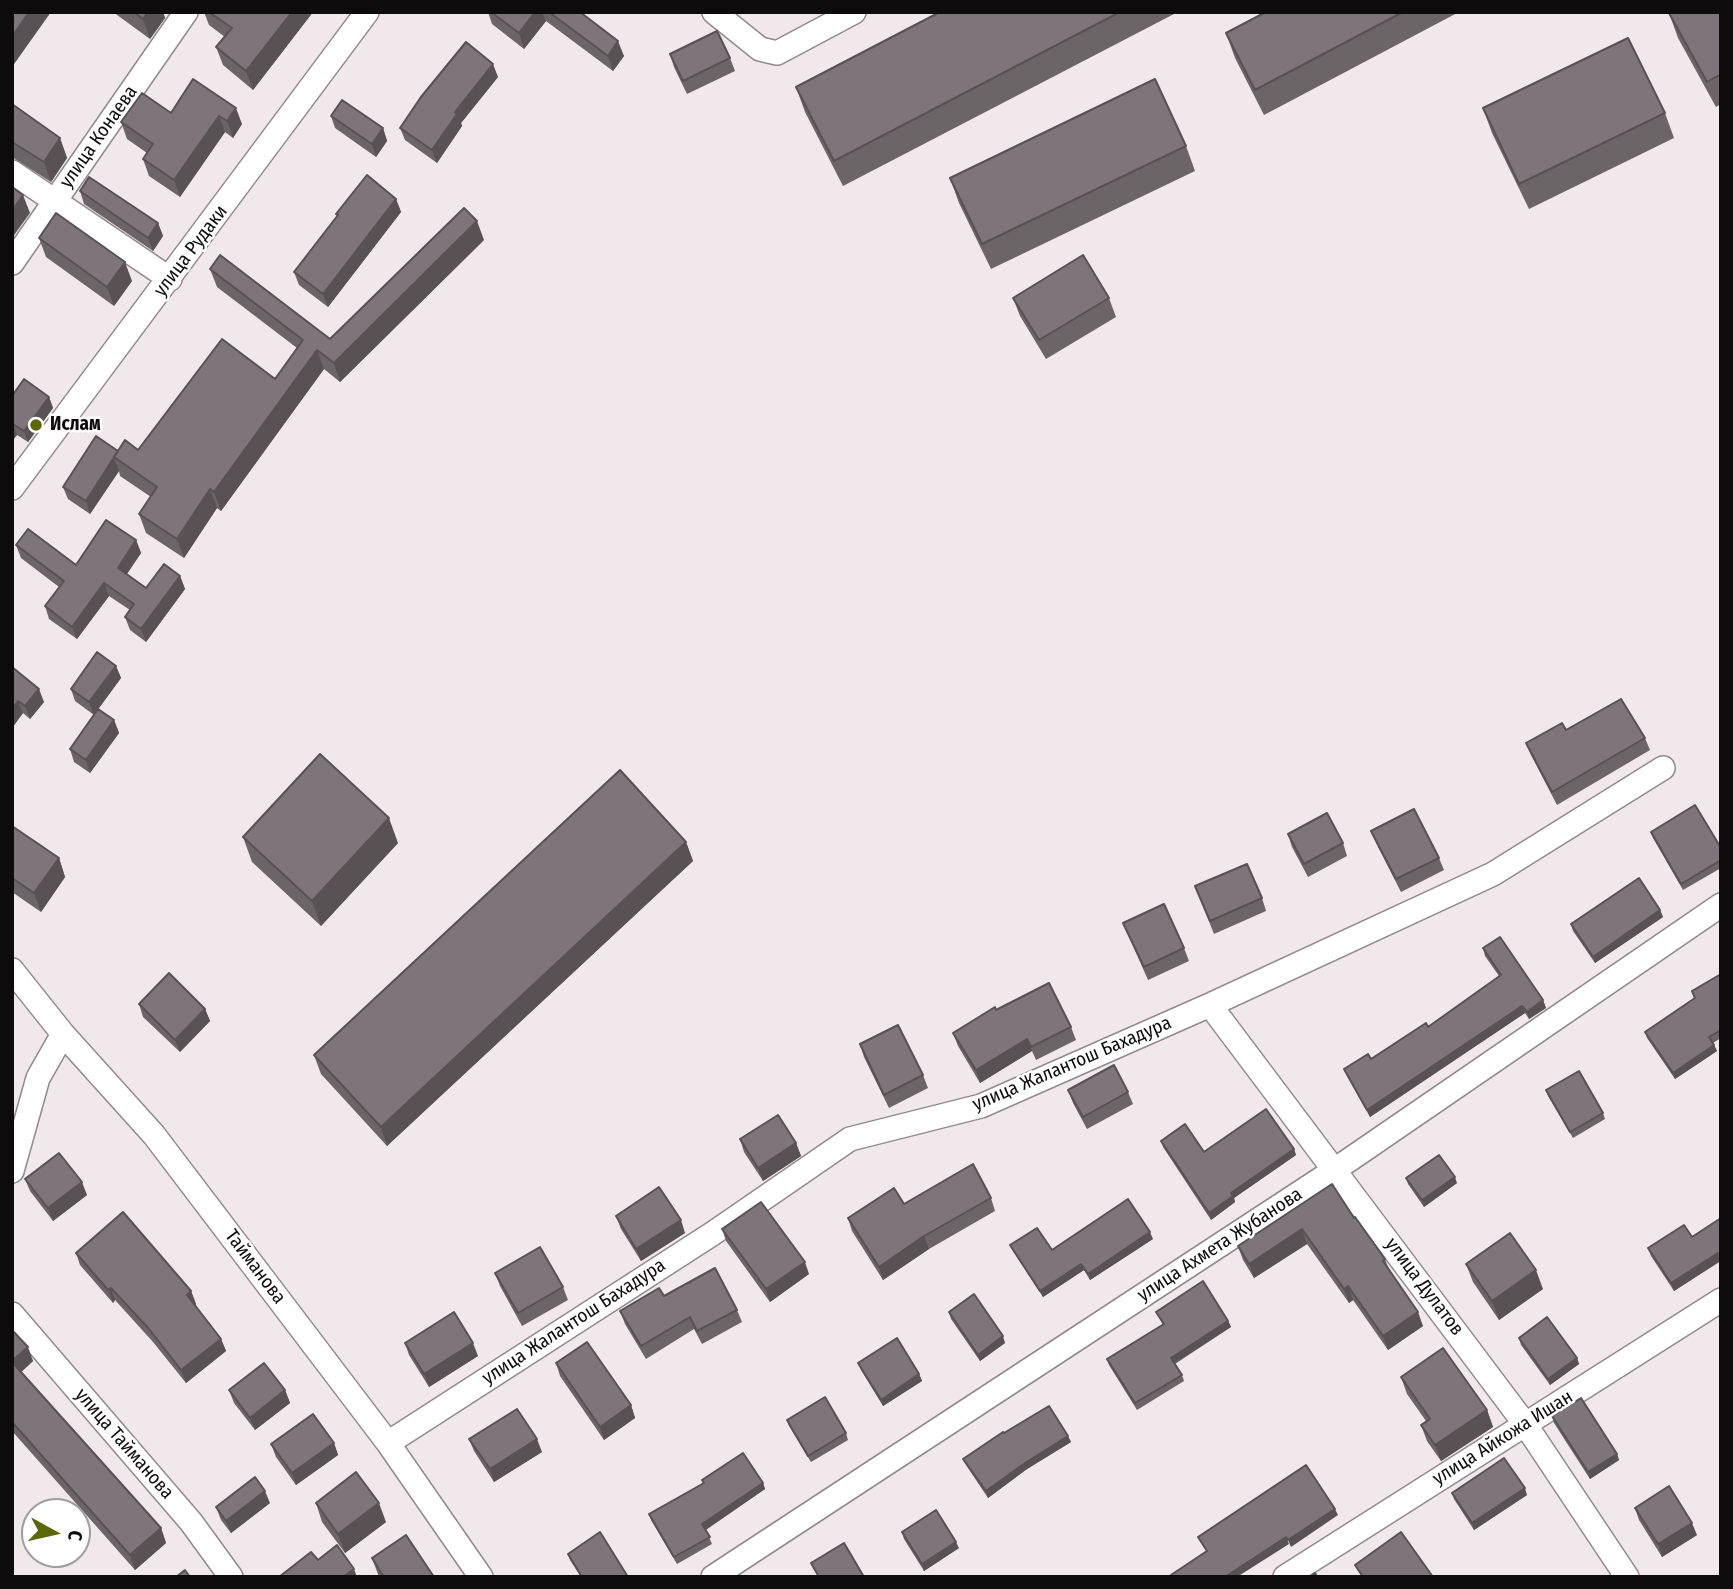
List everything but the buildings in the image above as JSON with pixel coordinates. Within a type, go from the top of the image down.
[{"type":"street","name":"улица Конаева","points":[[12,262],[186,12]]},
{"type":"street","name":"улица Рудаки","points":[[12,488],[367,12]]},
{"type":"street","points":[[715,12],[760,49],[776,53],[854,12]]},
{"type":"street","points":[[12,172],[170,279]]},
{"type":"street","name":"улица Жалантош Бахадура","points":[[388,1443],[712,1234],[850,1139],[981,1106],[1210,1005],[1493,874],[1663,768]]},
{"type":"street","name":"улица Ахмета Жубанова","points":[[713,1577],[1336,1169],[1721,905]]},
{"type":"street","name":"Тайманова","points":[[12,970],[64,1034],[154,1135],[388,1443],[481,1577]]},
{"type":"street","name":"улица Дулатов","points":[[1210,1005],[1336,1169],[1525,1424],[1627,1577]]},
{"type":"street","points":[[12,1171],[37,1078],[64,1034]]},
{"type":"street","name":"улица Айкожа Ишан","points":[[1284,1577],[1721,1300]]},
{"type":"street","name":"улица Тайманова","points":[[12,1314],[191,1522],[231,1577]]},
{"type":"place","name":"Ислам","points":[[36,425]]}]
